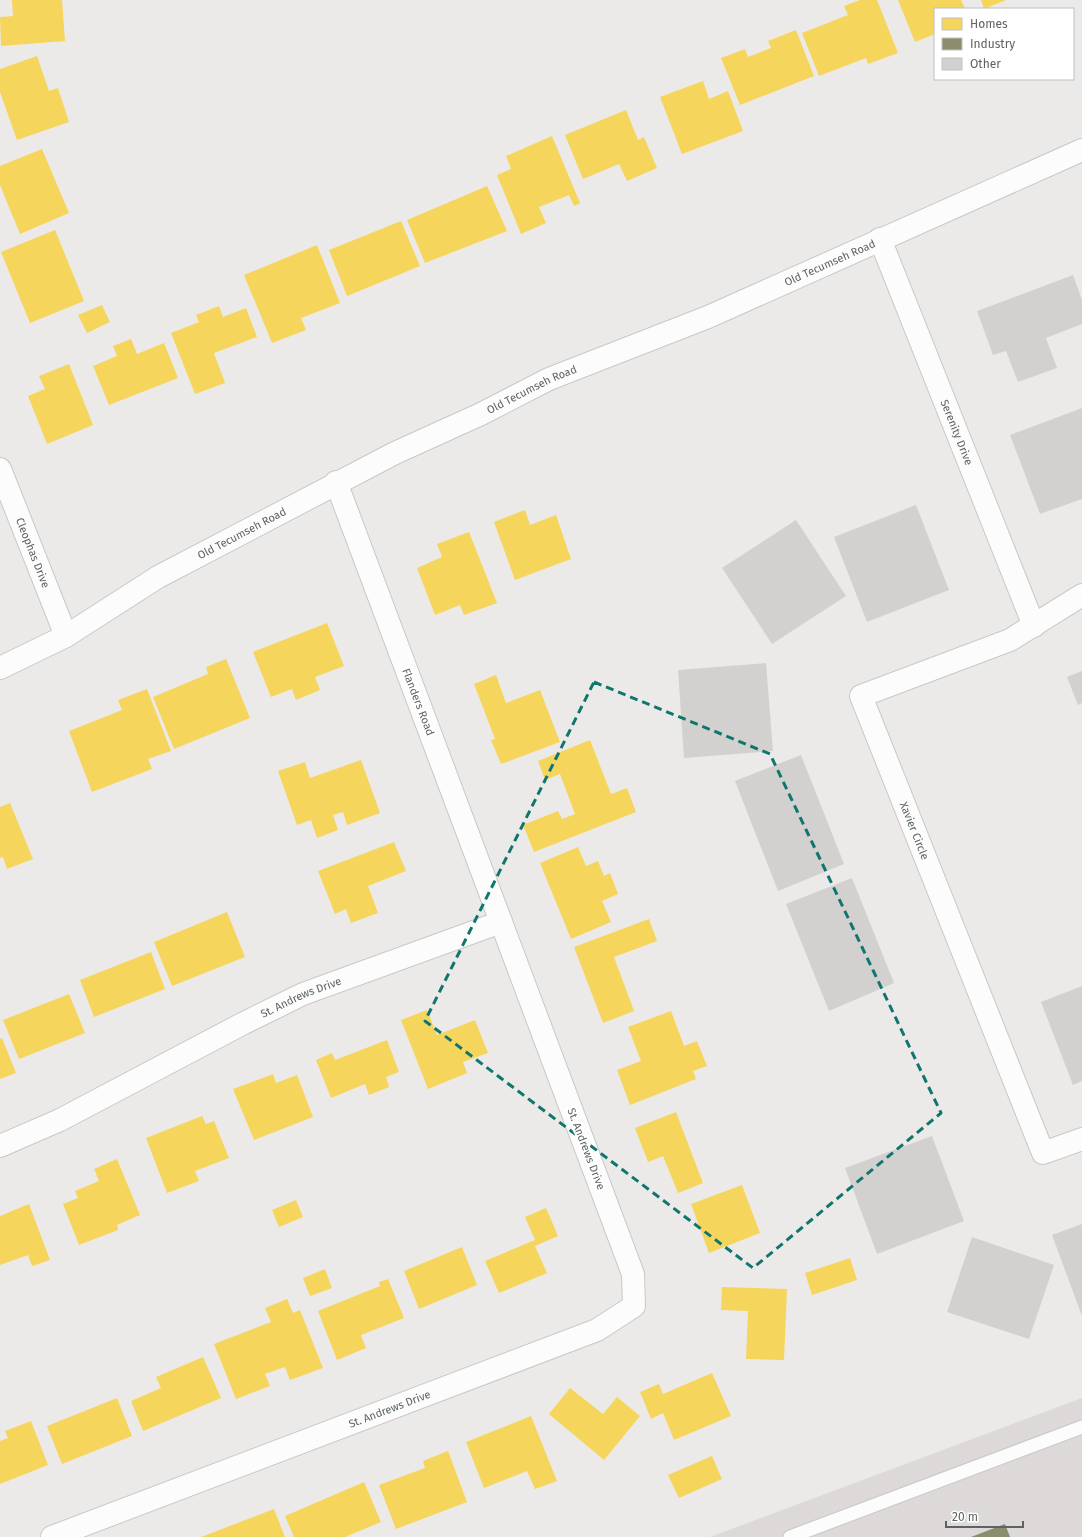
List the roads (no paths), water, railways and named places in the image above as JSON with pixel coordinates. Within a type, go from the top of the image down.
[{"type":"street","name":"Old Tecumseh Road","points":[[0,668],[66,636],[158,577],[395,452],[481,414],[549,379],[708,317],[1082,150]]},
{"type":"street","name":"Serenity Drive","points":[[880,239],[1034,626]]},
{"type":"street","name":"Cleophas Drive","points":[[0,469],[66,636]]},
{"type":"street","name":"Flanders Road","points":[[336,482],[501,922]]},
{"type":"street","name":"Xavier Circle","points":[[1082,595],[1010,640],[861,696],[1043,1153],[1082,1139]]},
{"type":"street","name":"St. Andrews Drive","points":[[0,1146],[60,1120],[237,1026],[303,994],[501,922],[633,1274],[634,1306],[597,1330],[52,1537]]},
{"type":"lane","points":[[790,1537],[1082,1428]]}]
